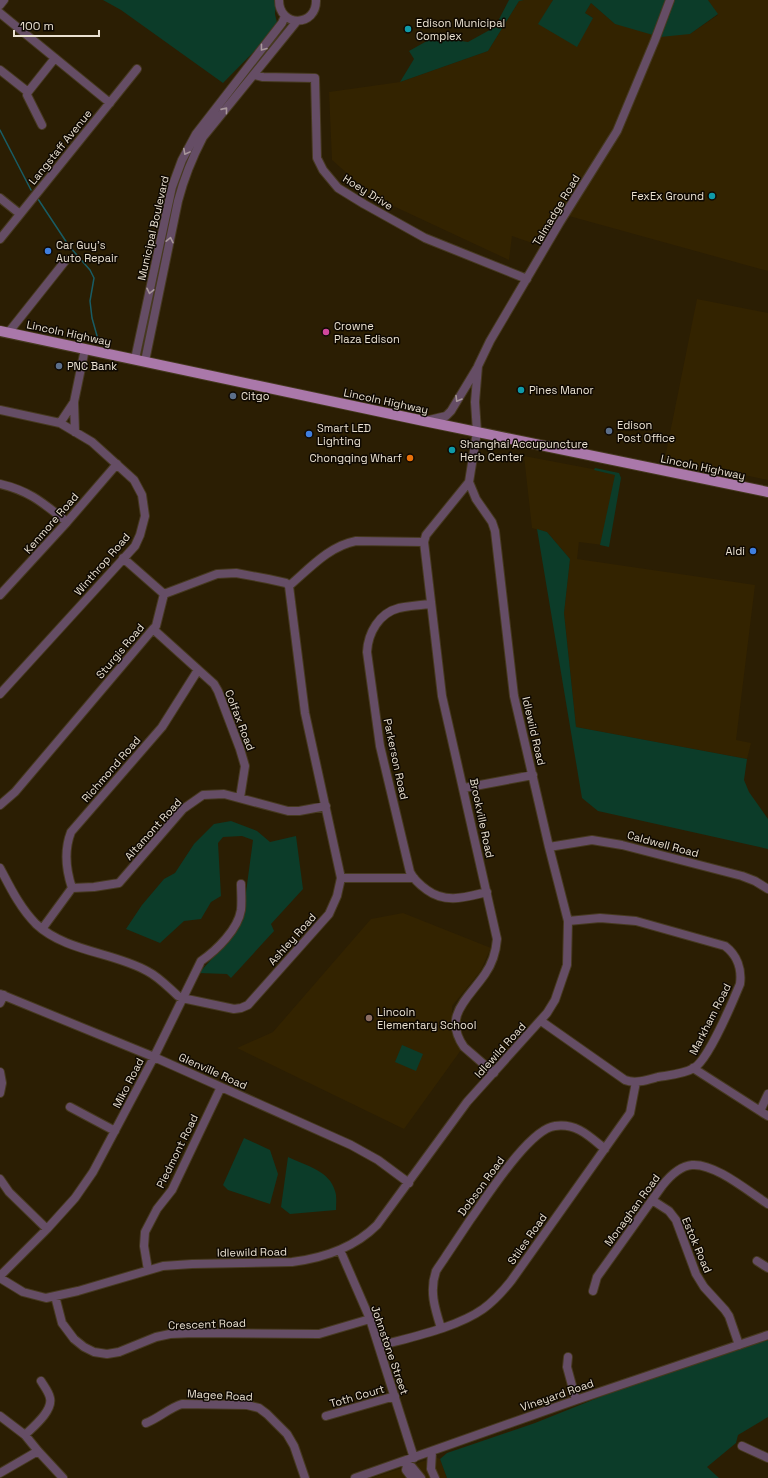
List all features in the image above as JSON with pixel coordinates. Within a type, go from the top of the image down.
[{"type":"main road","name":"Lincoln Highway","points":[[4,332],[768,492]]},
{"type":"street","points":[[0,5],[4,0]]},
{"type":"street","points":[[279,0],[280,8],[285,16],[297,21],[303,20],[313,14],[316,0]]},
{"type":"street","name":"Talmadge Road","points":[[477,432],[475,402],[478,366],[490,341],[526,279],[617,131],[670,0]]},
{"type":"street","points":[[0,13],[110,103]]},
{"type":"street","name":"Municipal Boulevard","points":[[140,360],[172,187],[182,160],[196,134],[282,23],[285,16]]},
{"type":"street","name":"Municipal Boulevard","points":[[140,360],[184,178],[203,137],[297,21]]},
{"type":"street","points":[[42,125],[27,95],[55,58]]},
{"type":"street","name":"Langstaff Avenue","points":[[0,239],[137,69]]},
{"type":"street","points":[[0,70],[28,92]]},
{"type":"street","name":"Hoey Drive","points":[[254,75],[263,77],[315,78],[317,158],[329,179],[338,188],[425,238],[526,279]]},
{"type":"street","points":[[0,198],[20,214]]},
{"type":"street","points":[[4,332],[66,260]]},
{"type":"street","points":[[75,432],[74,402],[85,349]]},
{"type":"street","points":[[424,421],[446,416],[451,411],[478,366]]},
{"type":"street","points":[[60,423],[74,402]]},
{"type":"street","name":"Winthrop Road","points":[[0,410],[60,423],[92,442],[134,480],[142,495],[145,516],[140,535],[135,546],[0,694]]},
{"type":"street","points":[[123,558],[164,594],[217,574],[236,573],[286,583],[289,586],[324,556],[349,542],[424,542],[426,535],[469,482],[477,432]]},
{"type":"street","name":"Kenmore Road","points":[[0,595],[67,522],[117,464]]},
{"type":"street","name":"Idlewild Road","points":[[0,1277],[23,1292],[46,1298],[78,1291],[163,1266],[292,1262],[307,1260],[340,1250],[367,1234],[377,1225],[467,1102],[541,1021],[556,1000],[567,965],[568,921],[549,847],[514,696],[495,531],[492,522],[476,499],[469,482]]},
{"type":"street","points":[[0,484],[24,491],[36,498],[67,522]]},
{"type":"street","name":"Brookville Road","points":[[424,542],[430,604],[442,696],[496,932],[496,946],[491,963],[486,973],[459,1009],[456,1016],[455,1026],[460,1042],[464,1047],[494,1073]]},
{"type":"street","name":"Ashley Road","points":[[0,868],[24,910],[42,928],[60,939],[130,963],[148,971],[182,998],[234,1009],[248,1005],[329,914],[337,896],[341,878],[304,713],[289,586]]},
{"type":"street","name":"Sturgis Road","points":[[0,805],[15,792],[156,626],[164,594]]},
{"type":"street","name":"Parkerson Road","points":[[430,604],[397,609],[378,621],[373,629],[368,645],[380,746],[410,872],[414,878],[433,895],[447,899],[460,898],[487,892]]},
{"type":"street","name":"Colfax Road","points":[[153,629],[214,684],[218,691],[245,766],[240,798]]},
{"type":"street","name":"Richmond Road","points":[[72,888],[69,880],[66,850],[71,832],[162,727],[198,670]]},
{"type":"street","points":[[464,788],[532,775]]},
{"type":"street","name":"Altamont Road","points":[[72,888],[94,887],[119,883],[183,810],[203,796],[224,794],[288,811],[299,811],[326,806]]},
{"type":"street","name":"Caldwell Road","points":[[549,847],[592,840],[622,845],[742,876],[755,881],[768,889]]},
{"type":"street","points":[[341,878],[414,878]]},
{"type":"street","name":"Miko Road","points":[[0,1277],[75,1198],[93,1172],[154,1057],[201,961],[209,955],[235,928],[241,910],[241,884]]},
{"type":"street","points":[[42,928],[72,888]]},
{"type":"street","name":"Markham Road","points":[[568,921],[600,918],[636,921],[725,946],[737,958],[741,977],[740,984],[716,1036],[698,1065],[686,1072],[636,1082]]},
{"type":"street","name":"Glenville Road","points":[[1,997],[154,1057],[351,1145],[378,1160],[409,1183]]},
{"type":"street","points":[[541,1021],[625,1080],[636,1082]]},
{"type":"street","points":[[693,1068],[768,1116]]},
{"type":"street","points":[[0,1072],[2,1083],[0,1093]]},
{"type":"street","name":"Stiles Road","points":[[379,1346],[459,1322],[484,1308],[500,1294],[511,1281],[630,1113],[636,1082]]},
{"type":"street","name":"Piedmont Road","points":[[148,1270],[144,1246],[146,1232],[157,1209],[172,1190],[221,1087]]},
{"type":"street","points":[[760,1111],[768,1094]]},
{"type":"street","points":[[70,1107],[115,1132]]},
{"type":"street","name":"Dobson Road","points":[[441,1328],[434,1304],[433,1293],[433,1282],[437,1270],[456,1240],[511,1163],[542,1132],[553,1126],[563,1125],[582,1129],[605,1149]]},
{"type":"street","name":"Monaghan Road","points":[[593,1291],[597,1278],[662,1186],[675,1173],[684,1167],[700,1165],[716,1170],[768,1204]]},
{"type":"street","points":[[0,1179],[9,1192],[47,1229]]},
{"type":"street","name":"Estok Road","points":[[652,1200],[668,1211],[676,1220],[696,1274],[704,1287],[729,1316],[739,1344]]},
{"type":"street","name":"Johnstone Street","points":[[340,1250],[370,1320],[414,1458]]},
{"type":"street","points":[[757,1261],[768,1268]]},
{"type":"street","name":"Crescent Road","points":[[55,1296],[62,1323],[74,1339],[84,1347],[94,1352],[107,1354],[119,1352],[156,1337],[170,1334],[319,1334],[370,1320]]},
{"type":"street","name":"Vineyard Road","points":[[355,1478],[406,1464],[414,1458],[576,1400],[768,1335]]},
{"type":"street","points":[[568,1357],[567,1367],[576,1400]]},
{"type":"street","points":[[25,1434],[42,1418],[50,1406],[50,1396],[41,1381]]},
{"type":"street","name":"Toth Court","points":[[326,1416],[395,1396]]},
{"type":"street","name":"Magee Road","points":[[146,1423],[174,1406],[182,1404],[247,1405],[259,1408],[287,1434],[294,1446],[304,1478]]},
{"type":"street","points":[[0,1416],[25,1434],[38,1451],[63,1478]]},
{"type":"street","points":[[742,1446],[768,1458]]},
{"type":"street","points":[[0,1473],[38,1451]]},
{"type":"street","points":[[432,1452],[431,1469],[435,1478]]},
{"type":"street","points":[[412,1478],[406,1470],[406,1464],[412,1467],[421,1478]]},
{"type":"shaded area","points":[[553,0],[539,24],[593,18],[585,13],[591,3],[615,24],[690,34],[718,15],[708,0],[768,0],[768,271],[569,216],[532,243],[512,236],[509,260],[374,197],[332,160],[329,92],[400,82],[488,51],[519,1]]},
{"type":"shaded area","points":[[697,299],[768,313],[768,480],[665,458]]},
{"type":"shaded area","points":[[524,456],[619,474],[603,545],[579,542],[577,559],[755,585],[736,740],[751,743],[747,759],[576,727],[564,613],[570,559],[547,532],[532,528]]},
{"type":"shaded area","name":"Lincoln Elementary School","points":[[403,913],[491,948],[480,972],[452,1006],[452,1030],[461,1050],[404,1129],[237,1048],[273,1032],[371,919]]},
{"type":"shaded area","points":[[436,1457],[440,1459],[447,1478],[372,1478]]},
{"type":"green space","points":[[103,0],[276,0],[275,14],[278,27],[223,83],[121,10]]},
{"type":"green space","points":[[509,0],[524,0],[519,1],[488,51],[400,82],[414,59],[409,51],[434,37],[468,42],[495,27]]},
{"type":"green space","points":[[553,0],[708,0],[718,14],[690,34],[660,37],[615,24],[591,3],[585,13],[593,18],[577,47],[538,24]]},
{"type":"green space","points":[[595,468],[619,473],[621,478],[609,547],[600,545],[615,475],[594,470]]},
{"type":"green space","points":[[537,529],[547,532],[570,559],[564,613],[576,727],[747,759],[744,780],[749,792],[768,819],[768,849],[598,811],[582,798]]},
{"type":"green space","points":[[231,821],[257,831],[270,842],[296,836],[303,889],[271,924],[274,931],[231,978],[227,974],[199,973],[220,950],[244,907],[253,840],[242,836],[223,837],[218,843],[221,896],[211,902],[201,919],[184,921],[160,943],[126,929],[142,905],[164,879],[175,873],[194,844],[214,824]]},
{"type":"green space","points":[[402,1045],[423,1054],[416,1071],[395,1062]]},
{"type":"green space","points":[[244,1138],[270,1150],[278,1174],[270,1204],[228,1190],[223,1185]]},
{"type":"green space","points":[[288,1157],[309,1166],[328,1178],[336,1193],[336,1210],[290,1214],[281,1207]]},
{"type":"green space","points":[[768,1340],[768,1417],[738,1435],[736,1443],[707,1467],[719,1478],[447,1478],[440,1459],[447,1453],[535,1423],[625,1387]]},
{"type":"waterway","points":[[0,130],[31,190]]},
{"type":"waterway","points":[[38,199],[69,246],[90,270],[94,278],[90,301],[92,318],[99,343]]},
{"type":"place","name":"Edison Municipal Complex","points":[[408,29]]},
{"type":"place","name":"FexEx Ground","points":[[712,196]]},
{"type":"place","name":"Car Guy's Auto Repair","points":[[48,251]]},
{"type":"place","name":"Crowne Plaza Edison","points":[[326,332]]},
{"type":"place","name":"PNC Bank","points":[[59,366]]},
{"type":"place","name":"Pines Manor","points":[[521,390]]},
{"type":"place","name":"Citgo","points":[[233,396]]},
{"type":"place","name":"Edison Post Office","points":[[609,431]]},
{"type":"place","name":"Smart LED Lighting","points":[[309,434]]},
{"type":"place","name":"Shanghai Accupuncture Herb Center","points":[[452,450]]},
{"type":"place","name":"Chongqing Wharf","points":[[410,458]]},
{"type":"place","name":"Aldi","points":[[753,551]]},
{"type":"place","name":"Lincoln Elementary School","points":[[369,1018]]}]
